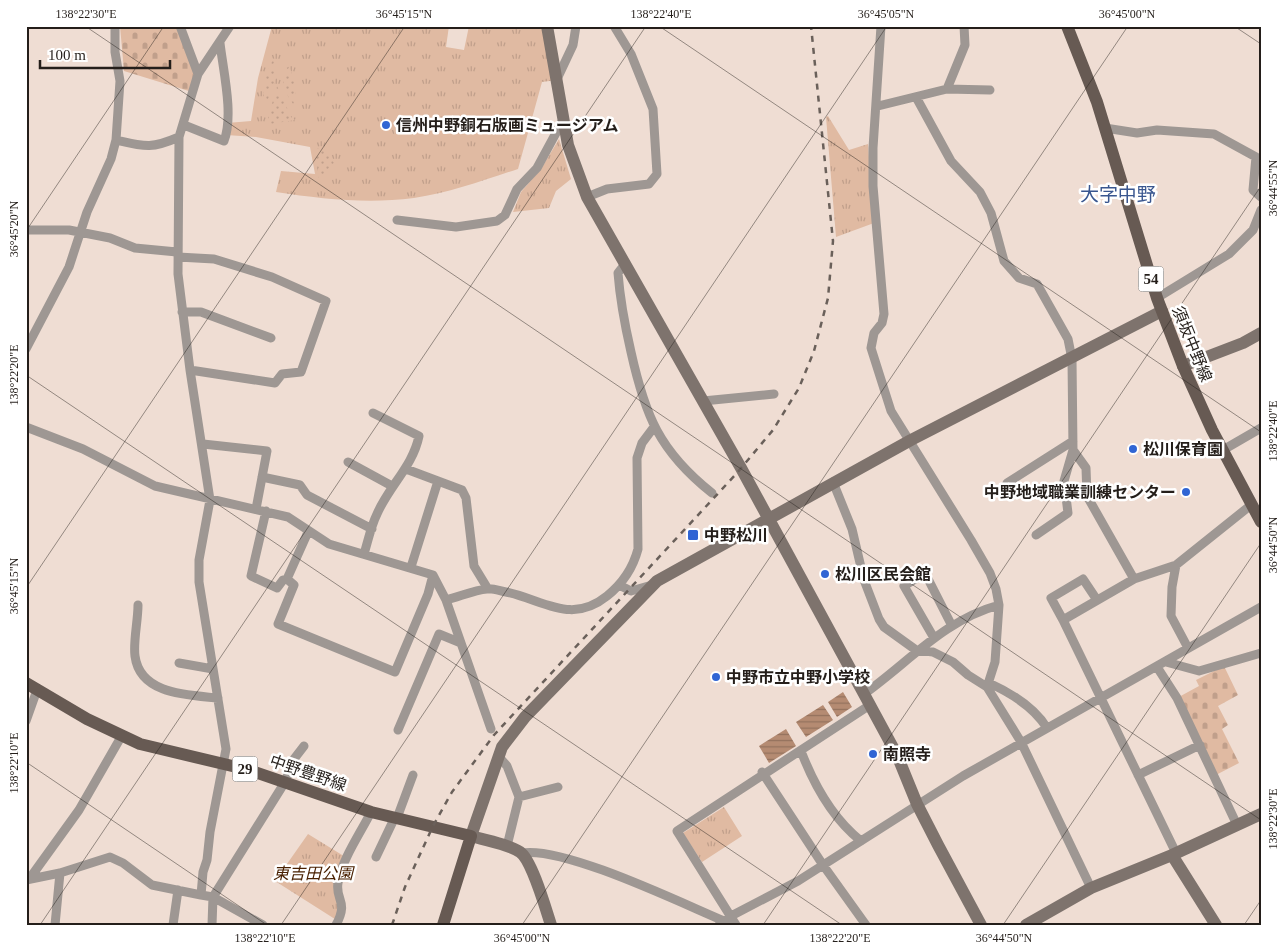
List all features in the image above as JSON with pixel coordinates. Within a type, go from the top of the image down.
[{"type":"main road","name":"須坂中野線","points":[[1067,26],[1097,102],[1157,298],[1183,366],[1223,450],[1261,522]]},
{"type":"main road","name":"中野豊野線","points":[[32,686],[121,737],[140,744],[224,764],[285,782],[371,812],[471,836]]},
{"type":"main road","points":[[443,925],[471,836]]},
{"type":"street","points":[[26,349],[66,274],[81,233],[86,212],[111,159],[116,140],[120,81],[115,52],[115,26]]},
{"type":"street","points":[[180,26],[198,74]]},
{"type":"street","points":[[201,895],[203,872],[207,860],[210,832],[226,749],[199,582],[199,560],[210,500],[182,312],[178,254],[179,137],[198,74],[230,26]]},
{"type":"street","points":[[547,26],[568,145],[587,198],[703,401],[867,699],[897,755],[918,804],[981,925]]},
{"type":"street","points":[[557,80],[573,45],[576,26]]},
{"type":"street","points":[[587,198],[606,189],[649,184],[657,174],[652,109],[631,54],[614,26]]},
{"type":"street","points":[[881,26],[878,106],[873,148],[873,186],[884,314],[882,323],[874,333],[871,348],[891,411],[911,440],[990,574],[999,605],[995,662],[988,685],[1021,742],[1091,888]]},
{"type":"street","points":[[947,89],[966,45],[964,26]]},
{"type":"street","points":[[184,125],[224,141],[227,129],[226,92],[220,43]]},
{"type":"street","points":[[878,106],[947,89],[990,90]]},
{"type":"street","points":[[916,97],[950,161],[980,192],[991,213],[1004,261],[1019,278],[1037,284],[1068,339],[1072,359],[1073,446],[1064,481],[1068,513],[1036,535]]},
{"type":"street","points":[[397,220],[456,227],[497,221],[505,215],[517,189],[537,168],[563,120]]},
{"type":"street","points":[[1105,128],[1137,132],[1157,130],[1214,134],[1258,156],[1254,190],[1261,197]]},
{"type":"street","points":[[116,140],[145,147],[158,146],[179,137]]},
{"type":"street","points":[[1157,298],[1229,254],[1253,230],[1261,210]]},
{"type":"street","points":[[26,230],[69,230],[110,238],[135,248],[214,259],[272,277],[326,301],[301,372],[282,374],[275,383],[190,370]]},
{"type":"street","points":[[625,264],[618,273],[626,330],[645,408],[654,427],[681,465],[712,493]]},
{"type":"street","points":[[619,585],[631,591],[652,585],[911,440],[1072,359],[1162,311]]},
{"type":"street","points":[[182,312],[201,312],[271,338]]},
{"type":"street","points":[[1183,366],[1242,343],[1261,333]]},
{"type":"street","points":[[703,401],[774,394]]},
{"type":"street","points":[[364,554],[377,514],[392,486],[406,469],[417,449],[419,436],[373,413]]},
{"type":"street","points":[[26,427],[82,448],[156,486],[288,517],[308,532],[329,544],[412,567],[433,575],[446,600],[491,729]]},
{"type":"street","points":[[446,600],[488,589],[526,596],[539,602],[575,612],[601,601],[619,585],[634,563],[638,549],[637,458],[642,443],[654,427]]},
{"type":"street","points":[[1223,450],[1261,428]]},
{"type":"street","points":[[203,444],[267,451],[256,509]]},
{"type":"street","points":[[1007,483],[1073,446]]},
{"type":"street","points":[[1073,446],[1086,468],[1087,496],[1134,579]]},
{"type":"street","points":[[348,462],[392,486]]},
{"type":"street","points":[[406,469],[462,490],[466,498],[474,566],[488,589]]},
{"type":"street","points":[[262,477],[300,485],[307,495],[372,528]]},
{"type":"street","points":[[412,567],[438,481]]},
{"type":"street","points":[[833,482],[852,529],[864,580],[884,627],[916,650],[923,650],[945,657],[988,685],[1008,692],[1040,717],[1047,728]]},
{"type":"street","points":[[1063,620],[1134,579],[1176,565],[1252,505]]},
{"type":"street","points":[[266,511],[251,576],[277,588],[283,580],[287,579],[308,532]]},
{"type":"street","points":[[1176,565],[1172,587],[1171,616],[1188,648]]},
{"type":"street","points":[[934,638],[904,586],[924,572],[952,626]]},
{"type":"street","points":[[287,579],[294,585],[278,624],[395,672],[428,594],[433,575]]},
{"type":"street","points":[[1097,600],[1083,579],[1051,598],[1102,697],[1174,854],[1216,925]]},
{"type":"street","points":[[652,585],[525,716],[502,747],[471,836],[506,846],[522,853],[534,851],[596,868],[736,925]]},
{"type":"street","points":[[725,921],[677,831],[801,751],[867,699],[916,650],[980,610],[999,605]]},
{"type":"street","points":[[138,606],[135,655],[138,668],[147,681],[175,693],[218,698]]},
{"type":"street","points":[[725,921],[798,881],[918,804],[1021,742],[1261,607]]},
{"type":"street","points":[[398,730],[439,634],[461,643]]},
{"type":"street","points":[[1166,662],[1199,671],[1261,653]]},
{"type":"street","points":[[179,663],[213,669]]},
{"type":"street","points":[[1157,667],[1177,698],[1237,825]]},
{"type":"street","points":[[26,721],[32,686]]},
{"type":"street","points":[[28,879],[79,810],[121,737]]},
{"type":"street","points":[[1138,775],[1200,745]]},
{"type":"street","points":[[212,925],[213,897],[285,782],[294,759],[304,746]]},
{"type":"street","points":[[801,751],[810,776],[835,815],[861,841]]},
{"type":"street","points":[[499,757],[508,766],[519,798],[506,846]]},
{"type":"street","points":[[763,774],[823,865],[866,925]]},
{"type":"street","points":[[376,857],[396,817],[413,775]]},
{"type":"street","points":[[519,798],[558,788]]},
{"type":"street","points":[[336,925],[342,914],[337,886],[340,873],[371,812]]},
{"type":"street","points":[[1026,925],[1091,888],[1174,854],[1261,814]]},
{"type":"street","points":[[522,853],[530,866],[551,925]]},
{"type":"street","points":[[28,879],[60,873],[110,857],[123,863],[152,885],[213,897],[263,925]]},
{"type":"street","points":[[55,925],[60,873]]},
{"type":"street","points":[[173,925],[178,890]]},
{"type":"green space","points":[[120,26],[177,26],[196,77],[192,92],[124,71]]},
{"type":"green space","points":[[272,26],[449,26],[446,47],[464,50],[469,26],[547,26],[557,80],[542,82],[518,169],[441,193],[396,200],[345,200],[276,192],[281,171],[315,174],[310,147],[256,137],[226,135],[227,123],[251,121],[258,78]]},
{"type":"green space","points":[[274,58],[276,78],[265,107],[265,82]]},
{"type":"green space","points":[[289,66],[296,85],[295,107],[286,93],[282,77]]},
{"type":"green space","points":[[277,86],[291,117],[295,120],[270,124],[268,118]]},
{"type":"green space","points":[[828,116],[849,150],[868,144],[874,223],[836,237],[826,117]]},
{"type":"green space","points":[[559,139],[571,179],[556,191],[549,208],[513,212],[521,192],[541,169]]},
{"type":"green space","points":[[323,146],[334,163],[326,171],[324,178],[319,179],[315,150]]},
{"type":"green space","points":[[1224,666],[1238,695],[1218,706],[1228,725],[1222,729],[1239,763],[1214,776],[1177,698],[1199,686],[1196,680]]},
{"type":"green space","points":[[724,807],[742,836],[702,862],[683,833]]},
{"type":"green space","name":"東吉田公園","points":[[308,834],[347,858],[340,873],[338,921],[275,881]]},
{"type":"shaded area","points":[[843,692],[852,707],[837,717],[828,702]]},
{"type":"shaded area","points":[[823,705],[833,720],[806,737],[796,722]]},
{"type":"shaded area","points":[[786,729],[796,746],[769,763],[759,746]]},
{"type":"railway","points":[[392,925],[405,887],[433,826],[452,792],[494,735],[737,473],[773,430],[799,388],[814,351],[828,298],[833,241],[811,26]]},
{"type":"place","name":"信州中野銅石版画ミュージアム","points":[[386,125]]},
{"type":"place","name":"松川保育園","points":[[1133,449]]},
{"type":"place","name":"中野地域職業訓練センター","points":[[1186,492]]},
{"type":"place","name":"中野松川","points":[[693,535]]},
{"type":"place","name":"松川区民会館","points":[[825,574]]},
{"type":"place","name":"中野市立中野小学校","points":[[716,677]]},
{"type":"place","name":"南照寺","points":[[873,754]]},
{"type":"district","name":"大字中野","points":[[1118,194]]}]
